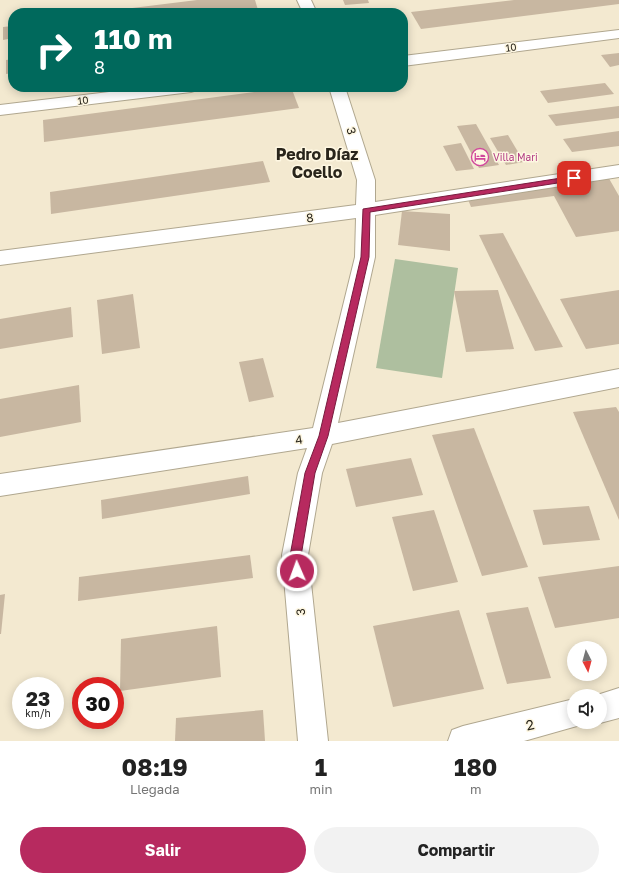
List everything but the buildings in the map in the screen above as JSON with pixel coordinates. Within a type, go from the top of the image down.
[{"type":"street","name":"10","points":[[408,60],[619,34]]},
{"type":"street","name":"10","points":[[0,110],[149,92]]},
{"type":"street","name":"3","points":[[313,741],[296,556],[310,473],[323,436],[365,257],[366,180],[339,92]]},
{"type":"street","name":"8","points":[[0,258],[366,210],[619,171]]},
{"type":"street","name":"4","points":[[0,485],[323,436],[619,378]]},
{"type":"street","points":[[607,706],[619,703]]},
{"type":"street","name":"2","points":[[463,741],[567,716]]},
{"type":"green space","points":[[395,259],[458,268],[442,378],[376,368]]},
{"type":"place","name":"Villa Mari","points":[[480,157]]},
{"type":"district","name":"Pedro Díaz Coello","points":[[317,163]]},
{"type":"route","points":[[297,571],[296,556],[310,473],[323,436],[365,257],[366,210],[574,178]]}]
